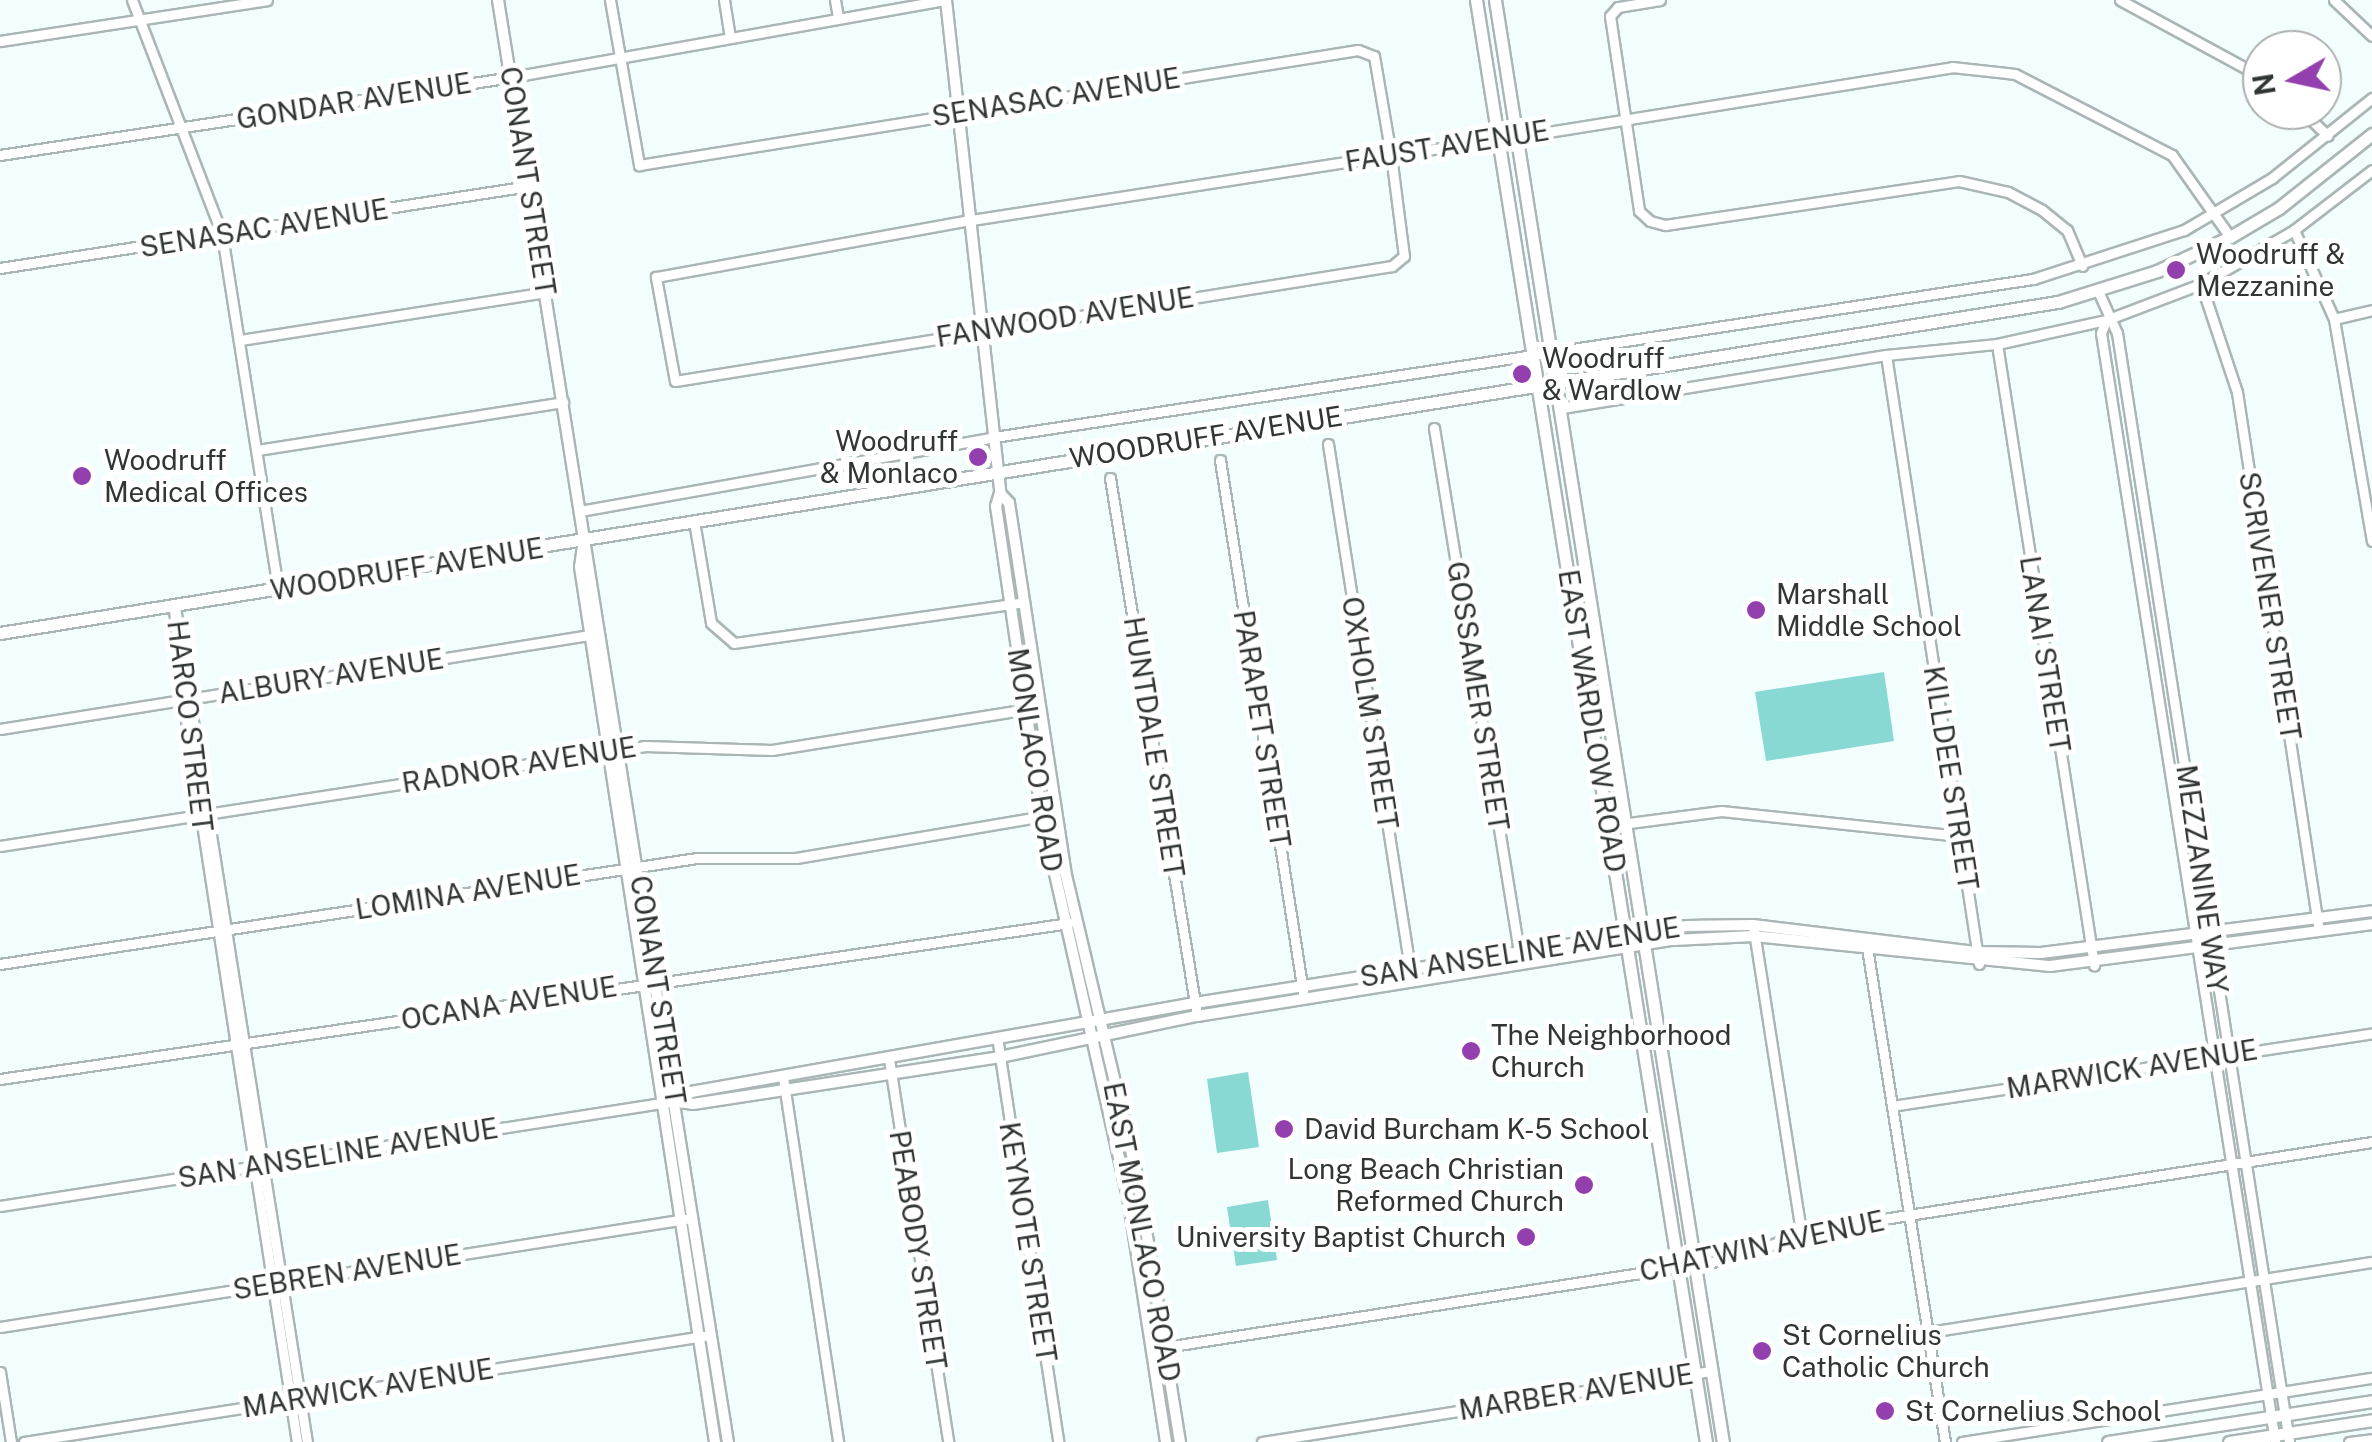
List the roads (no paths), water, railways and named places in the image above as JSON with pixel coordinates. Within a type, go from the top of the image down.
[{"type":"main road","name":"EAST WARDLOW ROAD","points":[[1476,0],[1706,1442]]},
{"type":"main road","name":"EAST WARDLOW ROAD","points":[[1495,0],[1629,823],[1723,1442]]},
{"type":"main road","name":"WOODRUFF AVENUE","points":[[0,633],[2098,292],[2230,237],[2279,208],[2372,134]]},
{"type":"main road","points":[[1644,1056],[1664,1052]]},
{"type":"main road","points":[[1662,1161],[1681,1158]]},
{"type":"main road","points":[[2108,1442],[2372,1401]]},
{"type":"main road","points":[[2229,1442],[2289,1438],[2372,1420]]},
{"type":"street","points":[[132,0],[184,126],[222,236],[278,590]]},
{"type":"street","points":[[0,41],[267,0]]},
{"type":"street","name":"CONANT STREET","points":[[498,0],[621,749],[644,982],[715,1442]]},
{"type":"street","points":[[610,0],[619,55]]},
{"type":"street","points":[[724,0],[730,37]]},
{"type":"street","points":[[835,0],[838,17]]},
{"type":"street","name":"GONDAR AVENUE","points":[[0,155],[512,77],[945,0]]},
{"type":"street","name":"MONLACO ROAD","points":[[945,0],[1000,493],[996,506],[1017,603],[1064,924],[1089,1032]]},
{"type":"street","points":[[1660,0],[1618,7],[1610,16],[1639,211],[1650,221],[1665,225],[1959,180],[2008,192],[2042,210],[2066,230],[2082,266]]},
{"type":"street","points":[[2120,0],[2242,66]]},
{"type":"street","points":[[2334,0],[2372,36]]},
{"type":"street","name":"SENASAC AVENUE","points":[[619,55],[639,166],[959,111],[1358,50],[1374,56],[1391,155]]},
{"type":"street","name":"FAUST AVENUE","points":[[665,328],[656,278],[971,220],[1626,117],[1985,67],[2014,74],[2172,155],[2230,237]]},
{"type":"street","name":"WOODRUFF AVENUE","points":[[580,511],[994,437],[2033,279],[2141,248],[2214,212],[2328,136],[2372,98]]},
{"type":"street","points":[[2322,130],[2328,136]]},
{"type":"street","name":"FANWOOD AVENUE","points":[[665,328],[675,381],[1392,266],[1404,256],[1391,155]]},
{"type":"street","points":[[1562,408],[1886,354],[1996,344],[2106,320],[2201,284],[2294,230],[2372,170]]},
{"type":"street","name":"SENASAC AVENUE","points":[[0,268],[528,186]]},
{"type":"street","points":[[2294,230],[2334,319],[2372,541]]},
{"type":"street","name":"SCRIVENER STREET","points":[[2201,284],[2238,392],[2319,932]]},
{"type":"street","points":[[240,340],[546,292]]},
{"type":"street","name":"MEZZANINE WAY","points":[[2098,292],[2106,320],[2117,333],[2164,626],[2222,1056],[2232,1163],[2275,1439]]},
{"type":"street","points":[[2334,319],[2372,310]]},
{"type":"street","name":"MEZZANINE WAY","points":[[2106,320],[2102,333],[2205,935]]},
{"type":"street","name":"LANAI STREET","points":[[1996,344],[2094,965]]},
{"type":"street","name":"KILLDEE STREET","points":[[1886,354],[1978,958]]},
{"type":"street","points":[[257,450],[563,402]]},
{"type":"street","name":"GOSSAMER STREET","points":[[1434,428],[1520,958]]},
{"type":"street","name":"OXHOLM STREET","points":[[1328,444],[1412,982]]},
{"type":"street","points":[[2357,446],[2372,444]]},
{"type":"street","name":"PARAPET STREET","points":[[1220,460],[1303,992]]},
{"type":"street","name":"HUNTDALE STREET","points":[[1110,478],[1196,1009]]},
{"type":"street","points":[[694,521],[712,623],[720,635],[746,644],[1017,603]]},
{"type":"street","name":"CONANT STREET","points":[[584,540],[580,567],[608,751],[657,981],[728,1442]]},
{"type":"street","name":"HARCO STREET","points":[[175,607],[277,1283],[296,1400],[308,1442]]},
{"type":"street","points":[[2150,628],[2164,626]]},
{"type":"street","name":"ALBURY AVENUE","points":[[0,729],[603,633]]},
{"type":"street","name":"RADNOR AVENUE","points":[[0,846],[621,749],[772,750],[1033,708]]},
{"type":"street","points":[[1629,823],[1721,811],[1960,836]]},
{"type":"street","name":"MONLACO ROAD","points":[[1048,815],[1102,1028]]},
{"type":"street","name":"LOMINA AVENUE","points":[[0,964],[696,858],[796,858],[1048,815]]},
{"type":"street","name":"SAN ANSELINE AVENUE","points":[[1978,958],[2092,952],[2372,911]]},
{"type":"street","name":"OCANA AVENUE","points":[[0,1080],[1077,921]]},
{"type":"street","name":"SAN ANSELINE AVENUE","points":[[1303,992],[1412,982],[1520,958],[1646,938],[1754,930],[1978,958],[2094,965],[2372,924]]},
{"type":"street","points":[[1754,930],[1801,1232]]},
{"type":"street","points":[[1867,944],[1945,1442]]},
{"type":"street","name":"SAN ANSELINE AVENUE","points":[[0,1206],[675,1101],[693,1104],[1000,1057],[1102,1028],[1411,968],[1520,958]]},
{"type":"street","name":"EAST MONLACO ROAD","points":[[1102,1028],[1138,1180],[1159,1348],[1166,1442]]},
{"type":"street","name":"SAN ANSELINE AVENUE","points":[[675,1101],[691,1092],[889,1058],[1089,1032]]},
{"type":"street","name":"EAST MONLACO ROAD","points":[[1089,1032],[1180,1442]]},
{"type":"street","name":"MARWICK AVENUE","points":[[1892,1106],[2372,1033]]},
{"type":"street","name":"KEYNOTE STREET","points":[[998,1043],[1058,1442]]},
{"type":"street","name":"MEZZANINE WAY","points":[[2222,1056],[2245,1161],[2289,1438]]},
{"type":"street","name":"PEABODY STREET","points":[[889,1058],[948,1442]]},
{"type":"street","points":[[784,1077],[838,1442]]},
{"type":"street","name":"CHATWIN AVENUE","points":[[1159,1348],[1698,1264],[1757,1253],[1801,1232],[2372,1142]]},
{"type":"street","name":"SEBREN AVENUE","points":[[0,1327],[694,1218]]},
{"type":"street","points":[[1929,1332],[2372,1262]]},
{"type":"street","name":"MARWICK AVENUE","points":[[24,1442],[711,1335]]},
{"type":"street","name":"MARBER AVENUE","points":[[1262,1442],[1712,1370]]},
{"type":"street","points":[[0,1372],[11,1442]]},
{"type":"street","points":[[1962,1442],[2372,1378]]},
{"type":"street","name":"HARCO STREET","points":[[296,1400],[297,1442]]},
{"type":"street","points":[[2349,1442],[2372,1439]]},
{"type":"place","name":"Woodruff & Mezzanine","points":[[2176,270]]},
{"type":"place","name":"Woodruff & Wardlow","points":[[1522,374]]},
{"type":"place","name":"Woodruff & Monlaco","points":[[978,457]]},
{"type":"place","name":"Woodruff Medical Offices","points":[[82,476]]},
{"type":"place","name":"Marshall Middle School","points":[[1756,610]]},
{"type":"place","name":"The Neighborhood Church","points":[[1471,1051]]},
{"type":"place","name":"David Burcham K-5 School","points":[[1284,1129]]},
{"type":"place","name":"Long Beach Christian Reformed Church","points":[[1584,1185]]},
{"type":"place","name":"University Baptist Church","points":[[1526,1237]]},
{"type":"place","name":"St Cornelius Catholic Church","points":[[1762,1351]]},
{"type":"place","name":"St Cornelius School","points":[[1885,1411]]}]
